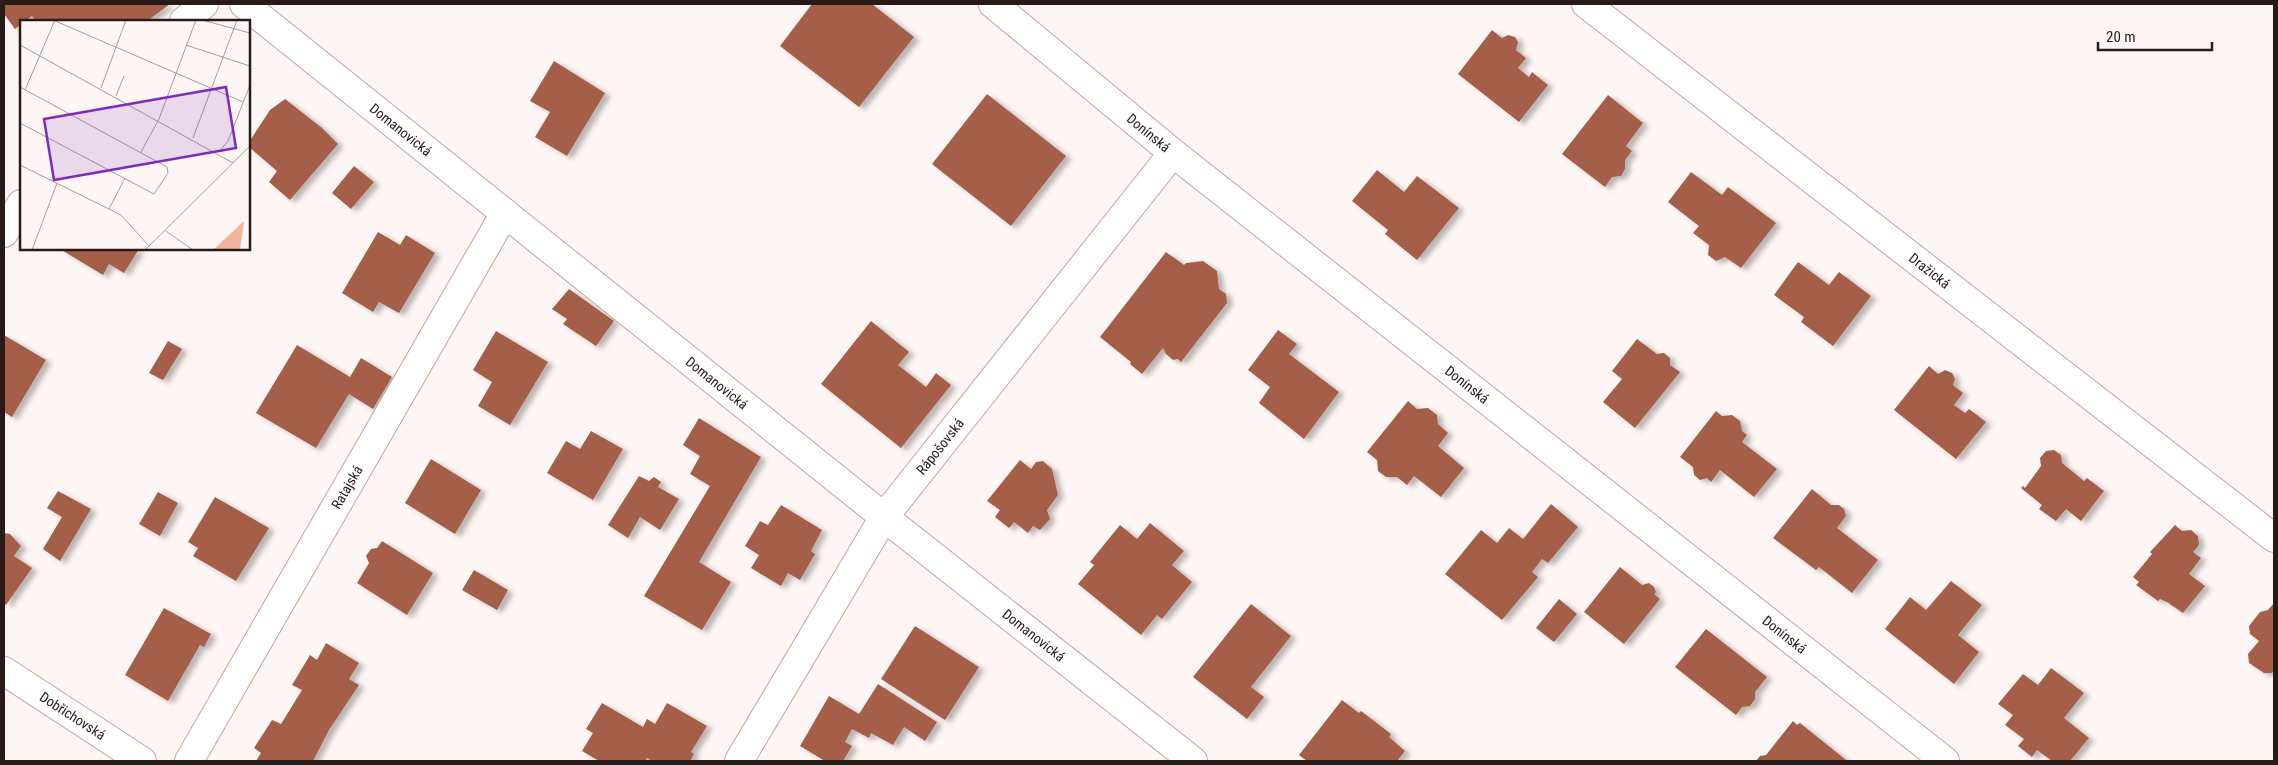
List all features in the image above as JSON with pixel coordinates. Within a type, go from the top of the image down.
[{"type":"street","points":[[185,20],[204,4]]},
{"type":"street","name":"Domanovická","points":[[244,4],[884,518],[1193,761]]},
{"type":"street","name":"Donínská","points":[[992,4],[1173,153],[1945,761]]},
{"type":"street","name":"Dražická","points":[[1586,4],[2274,538]]},
{"type":"street","name":"Rápošovská","points":[[739,761],[884,518],[1173,153]]},
{"type":"street","points":[[4,233],[20,206]]},
{"type":"street","name":"Ratajská","points":[[189,761],[505,213]]},
{"type":"street","name":"Dobřichovská","points":[[4,671],[142,761]]},
{"type":"building","points":[[4,4],[170,4],[148,20],[35,20],[32,16],[26,20],[20,20],[20,25],[15,29],[4,14]]},
{"type":"building","points":[[812,4],[872,4],[914,37],[859,107],[780,46]]},
{"type":"building","points":[[1492,30],[1502,38],[1508,35],[1515,37],[1518,42],[1516,50],[1526,58],[1518,68],[1529,77],[1532,72],[1548,85],[1519,122],[1458,74]]},
{"type":"building","points":[[554,61],[605,93],[567,156],[535,137],[550,112],[530,101]]},
{"type":"building","points":[[987,94],[1066,156],[1011,226],[932,164]]},
{"type":"building","points":[[1608,95],[1643,123],[1626,146],[1632,151],[1625,160],[1625,169],[1621,176],[1612,177],[1605,187],[1562,154]]},
{"type":"building","points":[[285,99],[322,128],[338,144],[290,200],[269,182],[277,171],[250,148],[250,140],[270,110]]},
{"type":"building","points":[[354,166],[374,182],[351,209],[332,193]]},
{"type":"building","points":[[1377,170],[1404,192],[1417,176],[1459,208],[1417,260],[1385,234],[1388,230],[1352,201]]},
{"type":"building","points":[[1691,172],[1722,195],[1728,187],[1776,223],[1741,268],[1725,257],[1716,261],[1708,255],[1709,245],[1693,233],[1699,226],[1668,202]]},
{"type":"building","points":[[378,232],[400,245],[406,235],[435,253],[399,313],[379,302],[373,312],[342,293]]},
{"type":"building","points":[[62,250],[138,250],[124,273],[109,264],[103,275]]},
{"type":"building","points":[[1166,252],[1184,265],[1186,263],[1203,261],[1217,271],[1219,289],[1226,294],[1227,303],[1181,362],[1178,359],[1173,360],[1166,354],[1163,348],[1142,374],[1130,364],[1131,362],[1100,337]]},
{"type":"building","points":[[1798,262],[1829,285],[1839,272],[1871,296],[1833,346],[1801,322],[1804,317],[1774,295]]},
{"type":"building","points":[[569,289],[614,321],[596,346],[563,324],[567,319],[552,309]]},
{"type":"building","points":[[871,321],[909,352],[898,365],[926,387],[936,373],[951,385],[901,448],[821,384]]},
{"type":"building","points":[[1278,330],[1297,344],[1289,354],[1339,392],[1304,439],[1259,403],[1270,387],[1248,370]]},
{"type":"building","points":[[496,331],[548,362],[510,425],[478,406],[492,382],[473,370]]},
{"type":"building","points":[[4,335],[46,360],[12,417],[4,412]]},
{"type":"building","points":[[1637,339],[1657,354],[1664,353],[1670,358],[1670,365],[1680,372],[1635,428],[1603,402],[1622,379],[1612,371]]},
{"type":"building","points":[[168,341],[182,349],[163,380],[149,373]]},
{"type":"building","points":[[297,345],[350,377],[361,358],[392,377],[373,409],[349,394],[316,448],[256,413]]},
{"type":"building","points":[[1929,366],[1938,374],[1945,370],[1952,373],[1955,379],[1953,385],[1963,393],[1954,405],[1965,413],[1969,409],[1986,422],[1956,459],[1894,410]]},
{"type":"building","points":[[1408,401],[1417,409],[1428,408],[1437,415],[1438,424],[1448,433],[1438,446],[1464,468],[1441,497],[1414,476],[1407,485],[1397,477],[1386,477],[1378,471],[1377,460],[1367,452]]},
{"type":"building","points":[[1716,411],[1722,416],[1732,415],[1740,421],[1742,431],[1747,435],[1742,442],[1777,469],[1754,497],[1720,470],[1711,482],[1707,478],[1700,480],[1694,475],[1693,467],[1680,457]]},
{"type":"building","points":[[699,418],[761,457],[699,562],[731,582],[702,630],[644,596],[710,486],[690,474],[700,456],[683,445]]},
{"type":"building","points":[[591,431],[623,449],[593,500],[547,473],[566,441],[580,449]]},
{"type":"building","points":[[2054,450],[2061,455],[2062,463],[2084,481],[2087,478],[2104,491],[2081,521],[2066,509],[2056,521],[2039,509],[2042,505],[2021,488],[2023,486],[2025,488],[2041,466],[2040,458],[2046,451]]},
{"type":"building","points":[[431,459],[481,490],[455,534],[405,503]]},
{"type":"building","points":[[1020,460],[1031,469],[1036,462],[1043,461],[1052,469],[1058,495],[1047,510],[1050,519],[1040,530],[1033,526],[1028,533],[1014,522],[1009,528],[995,517],[1000,510],[987,501]]},
{"type":"building","points":[[639,476],[649,481],[654,477],[661,482],[658,487],[679,499],[660,530],[640,517],[628,538],[608,525]]},
{"type":"building","points":[[1812,489],[1831,505],[1839,505],[1844,509],[1846,516],[1837,528],[1878,560],[1852,593],[1819,567],[1816,570],[1773,538]]},
{"type":"building","points":[[58,491],[91,509],[60,561],[43,549],[62,517],[47,508]]},
{"type":"building","points":[[158,492],[178,503],[160,536],[139,524]]},
{"type":"building","points":[[215,497],[269,528],[236,581],[193,556],[198,548],[188,542]]},
{"type":"building","points":[[1551,504],[1578,527],[1548,563],[1542,559],[1532,572],[1538,577],[1502,620],[1445,574],[1481,530],[1497,543],[1509,528],[1523,539]]},
{"type":"building","points":[[781,505],[822,530],[811,551],[815,554],[800,580],[788,573],[781,586],[751,568],[759,555],[745,546],[760,521],[768,525]]},
{"type":"building","points":[[1150,523],[1184,551],[1172,565],[1192,582],[1162,619],[1157,615],[1141,635],[1078,584],[1094,565],[1090,562],[1120,525],[1137,539]]},
{"type":"building","points":[[2175,525],[2182,531],[2191,530],[2198,536],[2199,545],[2193,552],[2201,558],[2189,574],[2205,586],[2183,613],[2167,602],[2160,599],[2158,601],[2136,585],[2139,582],[2133,577],[2152,554],[2150,552]]},
{"type":"building","points":[[4,533],[10,534],[21,546],[14,556],[32,568],[6,605],[4,603]]},
{"type":"building","points":[[382,541],[433,573],[407,615],[357,583],[369,563],[366,556],[371,549],[377,548]]},
{"type":"building","points":[[1620,567],[1642,585],[1649,583],[1654,587],[1656,592],[1654,594],[1660,599],[1624,644],[1584,612]]},
{"type":"building","points":[[474,570],[508,590],[497,610],[462,590]]},
{"type":"building","points":[[1951,581],[1982,605],[1958,635],[1979,652],[1954,684],[1885,629],[1910,597],[1926,610]]},
{"type":"building","points":[[1559,599],[1577,614],[1554,642],[1536,628]]},
{"type":"building","points":[[2274,603],[2274,670],[2272,673],[2264,673],[2249,663],[2248,654],[2259,641],[2250,634],[2249,626],[2260,612],[2268,610]]},
{"type":"building","points":[[1251,604],[1291,636],[1251,687],[1264,697],[1247,719],[1193,677]]},
{"type":"building","points":[[164,608],[211,634],[204,647],[200,645],[168,701],[125,675]]},
{"type":"building","points":[[915,626],[979,667],[945,720],[881,679]]},
{"type":"building","points":[[1706,629],[1767,677],[1755,692],[1755,699],[1750,706],[1742,707],[1736,715],[1675,667]]},
{"type":"building","points":[[326,643],[359,663],[349,679],[359,685],[329,730],[313,761],[256,761],[261,753],[254,748],[272,720],[281,724],[302,690],[292,685],[310,655],[317,660]]},
{"type":"building","points":[[2051,668],[2084,693],[2064,718],[2089,738],[2070,761],[2052,761],[2037,750],[2032,757],[2018,746],[2024,739],[2005,725],[2013,715],[1998,704],[2023,674],[2038,685]]},
{"type":"building","points":[[878,684],[937,722],[925,741],[904,727],[893,745],[871,733],[869,738],[852,729],[845,742],[852,746],[843,761],[825,761],[800,746],[829,696],[859,714]]},
{"type":"building","points":[[1342,700],[1359,713],[1361,711],[1391,734],[1389,737],[1405,751],[1397,761],[1307,761],[1299,755]]},
{"type":"building","points":[[602,703],[643,727],[647,719],[655,724],[667,703],[707,726],[691,752],[694,754],[690,761],[652,761],[647,758],[645,761],[599,761],[582,751],[593,733],[586,729]]},
{"type":"building","points":[[1793,721],[1797,725],[1800,723],[1846,760],[1756,761],[1760,756],[1766,755]]}]
